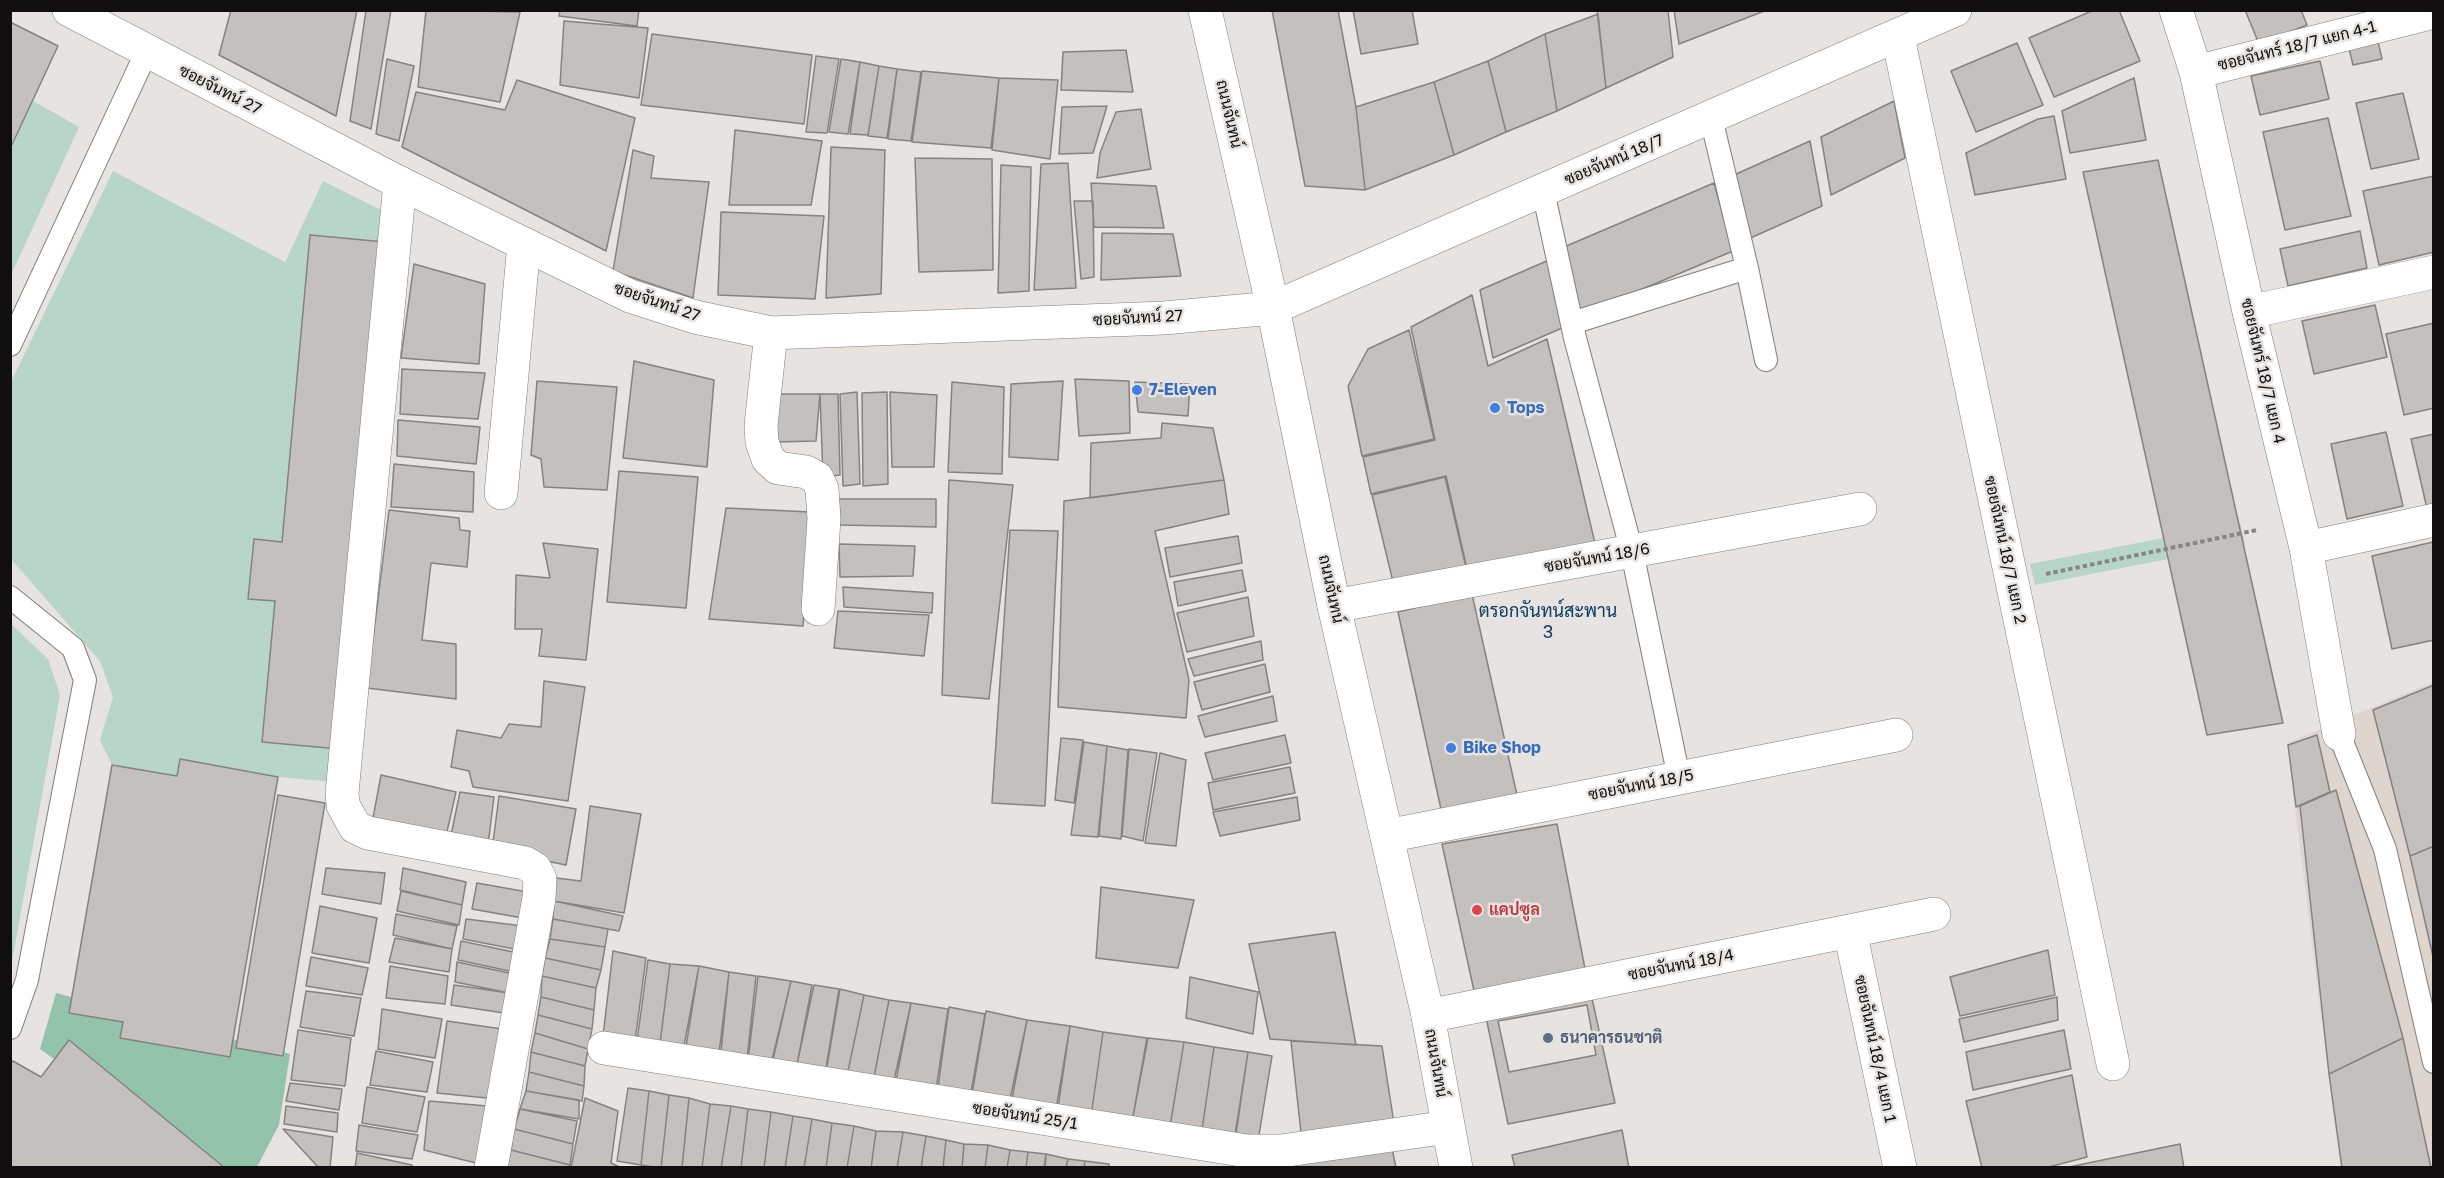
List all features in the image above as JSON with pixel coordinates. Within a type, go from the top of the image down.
[{"type":"street","name":"ซอยจันทน์ 27","points":[[69,10],[400,183],[630,296],[695,317],[771,333],[1164,318],[1273,308]]},
{"type":"street","name":"ถนนจันทน์","points":[[1205,10],[1273,308],[1334,606],[1428,1016],[1456,1167]]},
{"type":"street","name":"ซอยจันทน์ 18/7","points":[[1273,308],[1898,37],[1955,10]]},
{"type":"street","name":"ซอยจันทร์ 18/7 แยก 4","points":[[2176,10],[2196,72],[2249,312],[2306,548],[2338,734]]},
{"type":"street","name":"ซอยจันทร์ 18/7 แยก 4-1","points":[[2196,72],[2433,12]]},
{"type":"street","name":"ซอยจันทน์ 18/7 แยก 2","points":[[1898,37],[2113,1064]]},
{"type":"street","points":[[400,183],[342,793],[347,816],[355,827],[368,833],[525,863],[535,868],[540,879],[539,898],[491,1167]]},
{"type":"street","points":[[501,493],[524,244]]},
{"type":"street","points":[[2249,312],[2433,272]]},
{"type":"street","points":[[771,333],[761,425],[762,442],[768,459],[778,468],[806,472],[817,478],[822,489],[824,519],[818,609]]},
{"type":"street","name":"ซอยจันทน์ 18/6","points":[[1334,606],[1860,509]]},
{"type":"street","points":[[2306,548],[2433,520]]},
{"type":"street","name":"ซอยจันทน์ 18/5","points":[[1387,836],[1896,735]]},
{"type":"street","name":"ซอยจันทน์ 18/4","points":[[1428,1016],[1934,914]]},
{"type":"street","name":"ซอยจันทน์ 18/4 แยก 1","points":[[1850,931],[1899,1167]]},
{"type":"street","name":"ซอยจันทน์ 25/1","points":[[604,1048],[1247,1151],[1281,1151],[1448,1126]]},
{"type":"lane","points":[[10,345],[147,51]]},
{"type":"lane","points":[[1711,118],[1747,268],[1766,360]]},
{"type":"lane","points":[[1543,191],[1572,323],[1632,552],[1679,778]]},
{"type":"lane","points":[[1572,323],[1747,268]]},
{"type":"lane","points":[[10,597],[73,648],[85,680],[27,980],[10,1028]]},
{"type":"lane","points":[[2338,734],[2385,849],[2433,1062]]},
{"type":"path","points":[[2012,581],[2257,530]]},
{"type":"shaded area","points":[[2433,682],[2433,1167],[2340,1167],[2287,743]]},
{"type":"green space","points":[[33,101],[79,127],[11,275],[11,149]]},
{"type":"green space","points":[[113,171],[285,262],[323,181],[391,215],[335,782],[278,777],[180,759],[177,776],[112,765],[100,740],[113,697],[100,661],[11,559],[10,384]]},
{"type":"green space","points":[[2240,523],[2245,544],[2035,585],[2030,564]]},
{"type":"green space","points":[[11,624],[48,659],[60,695],[11,967]]},
{"type":"green space","points":[[56,993],[290,1054],[279,1125],[257,1167],[206,1167],[40,1049]]},
{"type":"building","points":[[231,10],[357,10],[336,116],[219,55]]},
{"type":"building","points":[[366,10],[391,10],[371,129],[350,121]]},
{"type":"building","points":[[426,10],[520,12],[500,102],[418,87]]},
{"type":"building","points":[[560,10],[639,10],[637,26],[559,16]]},
{"type":"building","points":[[1272,10],[1338,10],[1356,107],[1365,190],[1305,186]]},
{"type":"building","points":[[1353,10],[1412,10],[1418,44],[1361,54]]},
{"type":"building","points":[[1597,10],[1668,10],[1673,57],[1606,88]]},
{"type":"building","points":[[1674,10],[1767,10],[1679,44]]},
{"type":"building","points":[[2094,10],[2119,10],[2140,61],[2054,97],[2029,38]]},
{"type":"building","points":[[2245,10],[2301,10],[2307,25],[2259,44]]},
{"type":"building","points":[[1598,14],[1606,88],[1557,111],[1545,34]]},
{"type":"building","points":[[564,21],[648,28],[639,98],[560,85]]},
{"type":"building","points":[[10,22],[58,46],[10,149]]},
{"type":"building","points":[[2375,29],[2382,59],[2353,65],[2346,36]]},
{"type":"building","points":[[652,34],[812,55],[804,124],[641,105]]},
{"type":"building","points":[[1545,34],[1557,111],[1506,132],[1488,61]]},
{"type":"building","points":[[2017,43],[2043,105],[1976,132],[1951,71]]},
{"type":"building","points":[[1126,50],[1133,92],[1061,90],[1063,52]]},
{"type":"building","points":[[816,56],[839,59],[827,133],[806,132]]},
{"type":"building","points":[[387,59],[414,66],[399,141],[376,134]]},
{"type":"building","points":[[841,59],[860,62],[848,134],[829,132]]},
{"type":"building","points":[[1488,61],[1506,132],[1454,155],[1434,82]]},
{"type":"building","points":[[2320,61],[2329,99],[2260,115],[2251,76]]},
{"type":"building","points":[[860,62],[879,66],[868,135],[850,134]]},
{"type":"building","points":[[879,66],[897,69],[887,138],[868,136]]},
{"type":"building","points":[[897,69],[921,72],[911,141],[888,139]]},
{"type":"building","points":[[922,71],[999,78],[991,148],[912,142]]},
{"type":"building","points":[[999,78],[1058,80],[1050,159],[992,150]]},
{"type":"building","points":[[2134,78],[2146,140],[2070,153],[2062,111]]},
{"type":"building","points":[[517,80],[635,118],[606,251],[402,147],[416,92],[505,110]]},
{"type":"building","points":[[1434,82],[1454,155],[1365,190],[1356,107]]},
{"type":"building","points":[[2403,93],[2419,159],[2371,169],[2356,103]]},
{"type":"building","points":[[1894,101],[1905,158],[1831,195],[1821,137]]},
{"type":"building","points":[[1107,106],[1093,153],[1059,154],[1062,107]]},
{"type":"building","points":[[1141,109],[1151,169],[1097,178],[1100,153],[1116,112]]},
{"type":"building","points":[[2054,116],[2066,179],[1975,195],[1966,153],[2038,119]]},
{"type":"building","points":[[2328,118],[2351,216],[2285,230],[2263,132]]},
{"type":"building","points":[[735,130],[822,141],[811,205],[729,205]]},
{"type":"building","points":[[1810,141],[1822,206],[1746,240],[1734,175]]},
{"type":"building","points":[[831,147],[885,150],[881,294],[826,298]]},
{"type":"building","points":[[633,150],[654,156],[651,178],[709,182],[693,298],[613,271]]},
{"type":"building","points":[[915,158],[992,159],[993,270],[919,272]]},
{"type":"building","points":[[2158,160],[2283,723],[2207,735],[2083,172]]},
{"type":"building","points":[[1068,163],[1076,288],[1034,290],[1041,164]]},
{"type":"building","points":[[1001,165],[1031,167],[1029,291],[998,293]]},
{"type":"building","points":[[2434,176],[2434,252],[2379,265],[2363,191]]},
{"type":"building","points":[[1091,183],[1156,186],[1164,228],[1094,227]]},
{"type":"building","points":[[1714,183],[1733,251],[1578,316],[1564,247]]},
{"type":"building","points":[[1074,201],[1093,201],[1094,277],[1081,279]]},
{"type":"building","points":[[721,212],[824,216],[815,299],[718,295]]},
{"type":"building","points":[[2360,231],[2367,268],[2288,286],[2280,249]]},
{"type":"building","points":[[1102,233],[1173,234],[1181,276],[1101,280]]},
{"type":"building","points":[[310,235],[385,242],[339,749],[262,742],[275,601],[248,599],[254,539],[282,542]]},
{"type":"building","points":[[1549,260],[1562,328],[1493,358],[1480,290]]},
{"type":"building","points":[[414,264],[485,284],[479,364],[401,358]]},
{"type":"building","name":"Tops","points":[[1472,295],[1488,366],[1547,339],[1597,552],[1467,569],[1446,476],[1371,494],[1363,457],[1435,440],[1411,327]]},
{"type":"building","points":[[2375,305],[2387,357],[2314,374],[2302,321]]},
{"type":"building","points":[[2434,323],[2434,408],[2404,415],[2386,334]]},
{"type":"building","points":[[1409,330],[1434,439],[1362,456],[1348,386],[1368,349]]},
{"type":"building","points":[[634,361],[714,380],[707,467],[623,458]]},
{"type":"building","points":[[402,369],[485,373],[478,419],[400,414]]},
{"type":"building","points":[[1075,379],[1129,381],[1130,433],[1079,436]]},
{"type":"building","points":[[537,381],[617,387],[607,490],[544,487],[541,459],[531,455]]},
{"type":"building","points":[[1063,381],[1058,460],[1009,457],[1011,384]]},
{"type":"building","points":[[952,382],[1004,387],[1002,474],[948,472]]},
{"type":"building","points":[[1135,382],[1190,384],[1188,416],[1138,412]]},
{"type":"building","points":[[857,392],[860,484],[843,486],[840,394]]},
{"type":"building","points":[[887,392],[888,484],[863,486],[862,393]]},
{"type":"building","points":[[890,392],[937,395],[934,467],[892,467]]},
{"type":"building","points":[[774,394],[820,394],[816,441],[775,442]]},
{"type":"building","points":[[820,394],[838,394],[840,475],[823,477]]},
{"type":"building","points":[[398,420],[480,427],[476,464],[397,456]]},
{"type":"building","points":[[1162,423],[1213,428],[1224,480],[1090,498],[1091,443],[1161,438]]},
{"type":"building","points":[[2386,432],[2403,506],[2347,519],[2331,444]]},
{"type":"building","points":[[2434,434],[2434,511],[2428,513],[2411,439]]},
{"type":"building","points":[[394,464],[474,472],[473,512],[391,507]]},
{"type":"building","points":[[619,471],[698,477],[686,608],[607,602]]},
{"type":"building","points":[[1445,477],[1468,576],[1395,590],[1372,495]]},
{"type":"building","points":[[949,480],[1013,485],[989,699],[942,695]]},
{"type":"building","points":[[1224,480],[1229,514],[1155,531],[1189,680],[1186,718],[1058,707],[1064,501]]},
{"type":"building","points":[[839,499],[936,499],[936,527],[840,525]]},
{"type":"building","points":[[726,508],[811,512],[803,626],[709,619]]},
{"type":"building","points":[[389,510],[459,518],[460,530],[470,531],[467,567],[431,563],[422,640],[456,644],[456,699],[367,688]]},
{"type":"building","points":[[1010,530],[1058,531],[1045,806],[992,803]]},
{"type":"building","points":[[1238,536],[1242,563],[1170,577],[1165,548]]},
{"type":"building","points":[[2433,542],[2434,640],[2392,649],[2372,556]]},
{"type":"building","points":[[543,543],[598,549],[586,660],[539,656],[542,629],[515,629],[516,575],[550,578]]},
{"type":"building","points":[[839,544],[915,546],[913,576],[840,577]]},
{"type":"building","points":[[1242,570],[1246,591],[1178,606],[1174,582]]},
{"type":"building","points":[[843,587],[933,593],[932,613],[844,607]]},
{"type":"building","points":[[1472,594],[1519,804],[1444,823],[1398,612]]},
{"type":"building","points":[[1248,597],[1254,636],[1187,652],[1177,613]]},
{"type":"building","points":[[838,611],[929,615],[924,656],[834,648]]},
{"type":"building","points":[[1261,641],[1263,660],[1194,676],[1188,659]]},
{"type":"building","points":[[1265,664],[1270,692],[1202,710],[1194,682]]},
{"type":"building","points":[[544,681],[585,687],[568,801],[473,787],[469,771],[451,767],[457,730],[501,738],[509,724],[541,727]]},
{"type":"building","points":[[2434,685],[2434,846],[2410,856],[2373,710]]},
{"type":"building","points":[[1273,696],[1277,721],[1205,737],[1198,716]]},
{"type":"building","points":[[1285,735],[1291,763],[1213,780],[1205,753]]},
{"type":"building","points":[[2317,735],[2330,792],[2296,807],[2288,745]]},
{"type":"building","points":[[1061,738],[1083,740],[1074,803],[1055,800]]},
{"type":"building","points":[[1084,742],[1107,746],[1098,837],[1071,835]]},
{"type":"building","points":[[1107,746],[1128,750],[1121,839],[1099,836]]},
{"type":"building","points":[[1129,749],[1157,753],[1143,841],[1122,836]]},
{"type":"building","points":[[1160,753],[1186,760],[1176,846],[1145,843]]},
{"type":"building","points":[[180,759],[278,777],[230,1057],[120,1038],[123,1022],[69,1013],[112,765],[177,776]]},
{"type":"building","points":[[1290,767],[1295,793],[1213,810],[1208,783]]},
{"type":"building","points":[[381,775],[456,792],[446,836],[373,818]]},
{"type":"building","points":[[2336,790],[2403,1038],[2329,1074],[2300,806]]},
{"type":"building","points":[[460,792],[494,797],[488,845],[450,840]]},
{"type":"building","points":[[278,795],[325,803],[283,1056],[236,1048]]},
{"type":"building","points":[[499,796],[576,809],[566,865],[492,850]]},
{"type":"building","points":[[1297,797],[1300,820],[1220,836],[1213,812]]},
{"type":"building","points":[[590,806],[641,814],[624,913],[554,901],[556,878],[581,881]]},
{"type":"building","points":[[1557,824],[1587,979],[1476,1000],[1442,844]]},
{"type":"building","points":[[2434,846],[2434,961],[2410,856]]},
{"type":"building","points":[[326,868],[385,873],[381,904],[322,894]]},
{"type":"building","points":[[403,868],[466,882],[462,905],[400,890]]},
{"type":"building","points":[[477,883],[533,893],[528,919],[472,909]]},
{"type":"building","points":[[1101,887],[1194,900],[1178,968],[1096,958]]},
{"type":"building","points":[[401,891],[462,905],[459,925],[397,911]]},
{"type":"building","points":[[554,901],[623,916],[619,931],[553,919]]},
{"type":"building","points":[[320,906],[377,918],[369,963],[312,953]]},
{"type":"building","points":[[396,914],[457,926],[452,949],[393,935]]},
{"type":"building","points":[[466,919],[523,926],[519,950],[463,939]]},
{"type":"building","points":[[553,919],[608,929],[605,947],[550,939]]},
{"type":"building","points":[[1335,932],[1356,1045],[1270,1039],[1249,944]]},
{"type":"building","points":[[395,938],[452,949],[449,972],[389,962]]},
{"type":"building","points":[[550,939],[605,947],[601,970],[545,958]]},
{"type":"building","points":[[461,941],[518,953],[514,972],[458,960]]},
{"type":"building","points":[[2048,950],[2055,995],[1960,1016],[1950,977]]},
{"type":"building","points":[[613,951],[646,958],[635,1041],[603,1036]]},
{"type":"building","points":[[311,957],[368,968],[362,995],[306,986]]},
{"type":"building","points":[[545,958],[601,970],[596,988],[542,976]]},
{"type":"building","points":[[648,960],[670,964],[660,1044],[637,1041]]},
{"type":"building","points":[[457,962],[514,974],[509,993],[455,982]]},
{"type":"building","points":[[670,964],[699,966],[684,1046],[660,1043]]},
{"type":"building","points":[[390,966],[448,976],[445,1004],[386,998]]},
{"type":"building","points":[[699,966],[729,972],[719,1053],[686,1047]]},
{"type":"building","points":[[729,972],[756,976],[747,1059],[721,1052]]},
{"type":"building","points":[[542,976],[596,988],[594,1010],[541,997]]},
{"type":"building","points":[[758,976],[791,981],[771,1064],[748,1061]]},
{"type":"building","points":[[1190,977],[1258,992],[1253,1034],[1186,1018]]},
{"type":"building","points":[[791,981],[812,985],[796,1070],[772,1064]]},
{"type":"building","points":[[454,985],[509,993],[504,1013],[451,1005]]},
{"type":"building","points":[[814,985],[839,989],[825,1074],[796,1069]]},
{"type":"building","points":[[840,989],[864,995],[847,1076],[826,1073]]},
{"type":"building","points":[[306,991],[361,998],[354,1036],[300,1027]]},
{"type":"building","points":[[1591,994],[1615,1103],[1508,1124],[1485,1012]]},
{"type":"building","points":[[864,995],[889,1000],[873,1082],[847,1076]]},
{"type":"building","points":[[541,997],[594,1010],[592,1029],[538,1015]]},
{"type":"building","points":[[2057,997],[2058,1020],[1964,1042],[1959,1019]]},
{"type":"building","points":[[889,1000],[911,1003],[893,1085],[873,1082]]},
{"type":"building","points":[[911,1003],[948,1009],[936,1089],[895,1086]]},
{"type":"building","name":"ธนาคารธนชาติ","points":[[1587,1005],[1596,1055],[1509,1072],[1498,1021]]},
{"type":"building","points":[[949,1007],[985,1014],[971,1092],[938,1088]]},
{"type":"building","points":[[382,1009],[442,1019],[435,1058],[378,1049]]},
{"type":"building","points":[[986,1011],[1027,1020],[1010,1099],[972,1095]]},
{"type":"building","points":[[538,1015],[592,1029],[588,1049],[535,1033]]},
{"type":"building","points":[[1027,1020],[1070,1026],[1056,1109],[1012,1099]]},
{"type":"building","points":[[447,1021],[502,1029],[487,1098],[437,1093]]},
{"type":"building","points":[[1070,1026],[1103,1032],[1091,1116],[1058,1108]]},
{"type":"building","points":[[298,1030],[351,1038],[345,1086],[291,1080]]},
{"type":"building","points":[[2064,1030],[2071,1069],[1973,1090],[1966,1052]]},
{"type":"building","points":[[1103,1032],[1147,1038],[1132,1122],[1091,1116]]},
{"type":"building","points":[[535,1033],[588,1049],[585,1066],[531,1052]]},
{"type":"building","points":[[1148,1038],[1184,1042],[1170,1126],[1132,1122]]},
{"type":"building","points":[[2403,1038],[2431,1168],[2342,1168],[2329,1074]]},
{"type":"building","points":[[69,1040],[225,1168],[10,1168],[10,1064],[13,1061],[41,1077]]},
{"type":"building","points":[[1291,1041],[1382,1046],[1395,1130],[1302,1142]]},
{"type":"building","points":[[1184,1042],[1214,1047],[1202,1130],[1170,1127]]},
{"type":"building","points":[[1214,1047],[1248,1052],[1235,1135],[1202,1130]]},
{"type":"building","points":[[376,1051],[433,1062],[427,1092],[370,1085]]},
{"type":"building","points":[[531,1052],[585,1066],[584,1086],[529,1072]]},
{"type":"building","points":[[1248,1052],[1272,1056],[1259,1135],[1236,1134]]},
{"type":"building","points":[[529,1072],[584,1086],[582,1101],[526,1091]]},
{"type":"building","points":[[2072,1075],[2087,1157],[2045,1168],[1982,1168],[1966,1101]]},
{"type":"building","points":[[290,1083],[342,1089],[339,1110],[286,1101]]},
{"type":"building","points":[[367,1087],[425,1097],[417,1132],[362,1123]]},
{"type":"building","points":[[628,1088],[649,1091],[641,1165],[617,1161]]},
{"type":"building","points":[[526,1091],[579,1100],[579,1119],[520,1109]]},
{"type":"building","points":[[649,1091],[669,1095],[661,1168],[641,1165]]},
{"type":"building","points":[[669,1095],[689,1098],[682,1168],[661,1168]]},
{"type":"building","points":[[585,1098],[618,1111],[611,1163],[622,1168],[571,1168]]},
{"type":"building","points":[[689,1098],[710,1104],[702,1168],[682,1168]]},
{"type":"building","points":[[429,1101],[487,1106],[476,1163],[424,1150]]},
{"type":"building","points":[[710,1104],[731,1106],[721,1168],[702,1168]]},
{"type":"building","points":[[286,1106],[338,1113],[337,1132],[284,1124]]},
{"type":"building","points":[[731,1106],[748,1109],[741,1168],[721,1168]]},
{"type":"building","points":[[520,1109],[577,1121],[573,1144],[514,1129]]},
{"type":"building","points":[[748,1109],[771,1112],[764,1168],[741,1168]]},
{"type":"building","points":[[771,1112],[793,1116],[785,1168],[764,1168]]},
{"type":"building","points":[[793,1116],[812,1119],[804,1168],[785,1168]]},
{"type":"building","points":[[812,1119],[832,1123],[826,1168],[804,1168]]},
{"type":"building","points":[[832,1123],[854,1126],[847,1168],[826,1168]]},
{"type":"building","points":[[359,1125],[418,1135],[412,1159],[356,1151]]},
{"type":"building","points":[[854,1126],[876,1131],[871,1168],[847,1168]]},
{"type":"building","points":[[283,1129],[333,1137],[330,1168],[319,1168]]},
{"type":"building","points":[[514,1129],[573,1144],[570,1165],[511,1150]]},
{"type":"building","points":[[1622,1130],[1629,1168],[1515,1168],[1512,1155]]},
{"type":"building","points":[[876,1131],[903,1132],[897,1168],[871,1168]]},
{"type":"building","points":[[903,1132],[926,1136],[921,1168],[897,1168]]},
{"type":"building","points":[[926,1136],[946,1140],[943,1168],[921,1168]]},
{"type":"building","points":[[1390,1138],[1396,1168],[1286,1168],[1290,1151]]},
{"type":"building","points":[[946,1140],[964,1144],[962,1168],[943,1168]]},
{"type":"building","points":[[964,1144],[988,1145],[985,1168],[962,1168]]},
{"type":"building","points":[[2180,1144],[2184,1168],[2064,1168]]},
{"type":"building","points":[[988,1145],[1010,1150],[1007,1168],[985,1168]]},
{"type":"building","points":[[511,1150],[570,1165],[569,1168],[507,1168]]},
{"type":"building","points":[[1010,1150],[1028,1152],[1026,1168],[1007,1168]]},
{"type":"building","points":[[1028,1152],[1046,1154],[1044,1168],[1026,1168]]},
{"type":"building","points":[[357,1153],[412,1165],[412,1168],[355,1168]]},
{"type":"building","points":[[1046,1154],[1068,1159],[1066,1168],[1045,1168]]},
{"type":"building","points":[[1068,1159],[1085,1161],[1084,1168],[1066,1168]]},
{"type":"building","points":[[1085,1161],[1109,1164],[1109,1168],[1084,1168]]},
{"type":"place","name":"7-Eleven","points":[[1137,390]]},
{"type":"place","name":"Tops","points":[[1495,408]]},
{"type":"place","name":"Bike Shop","points":[[1451,748]]},
{"type":"place","name":"แคปซูล","points":[[1477,910]]},
{"type":"place","name":"ธนาคารธนชาติ","points":[[1548,1038]]},
{"type":"district","name":"ตรอกจันทน์สะพาน 3","points":[[1548,621]]}]
